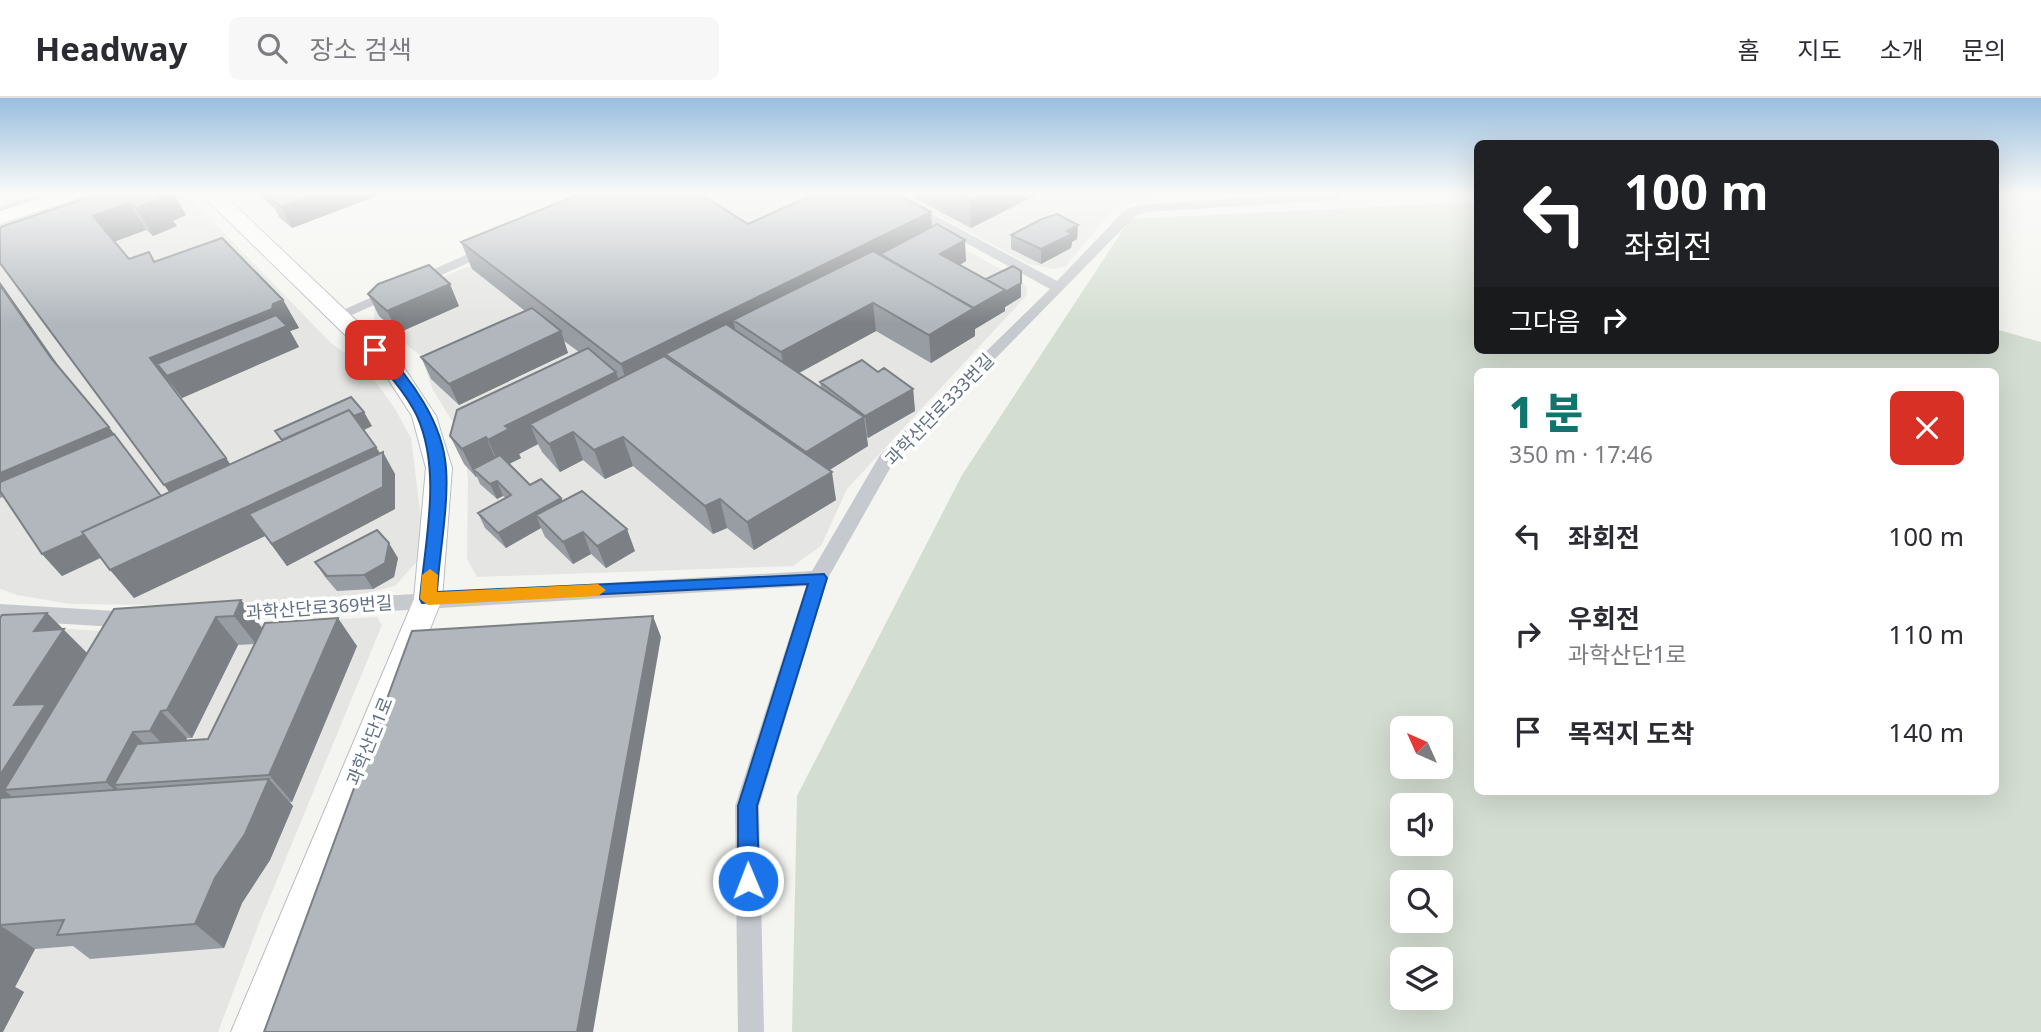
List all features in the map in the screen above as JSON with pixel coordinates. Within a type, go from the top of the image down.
[{"type":"main road","name":"과학산단1로","points":[[250,1032],[428,599],[439,467],[424,416],[393,368],[256,237]]},
{"type":"street","points":[[962,237],[1059,289]]},
{"type":"street","name":"과학산단로333번길","points":[[751,1032],[747,806],[818,578],[886,459],[1059,289],[1108,237]]},
{"type":"street","points":[[340,315],[503,243]]},
{"type":"street","name":"과학산단로369번길","points":[[198,615],[428,599],[818,578]]},
{"type":"street","points":[[0,612],[117,621],[157,618]]},
{"type":"shaded area","points":[[28,237],[227,237],[330,342],[366,369],[394,407],[411,438],[422,527],[420,558],[395,586],[363,594],[239,606],[70,604],[17,595],[0,589],[0,246]]},
{"type":"shaded area","points":[[541,237],[940,237],[1018,278],[1027,287],[1026,296],[847,489],[821,546],[793,566],[477,577],[467,559],[468,479],[463,439],[433,390],[421,356],[374,319],[375,305]]},
{"type":"shaded area","points":[[978,237],[1091,237],[1066,266],[1054,269],[1029,264]]},
{"type":"shaded area","points":[[1118,237],[1474,237],[1474,354],[1999,354],[1999,330],[2041,342],[2041,1032],[792,1032],[797,796],[962,475]]},
{"type":"shaded area","points":[[377,617],[382,625],[260,921],[218,1032],[0,1032],[0,624],[114,632]]},
{"type":"building","points":[[0,237],[110,237],[129,259],[149,252],[154,262],[222,238],[283,300],[273,304],[272,309],[150,358],[226,458],[164,485],[0,263]]},
{"type":"building","points":[[474,237],[881,237],[621,364],[461,242]]},
{"type":"building","points":[[913,237],[959,237],[965,240],[940,254],[1005,290],[973,308],[880,254]]},
{"type":"building","points":[[1014,237],[1067,237],[1041,249]]},
{"type":"building","points":[[873,251],[974,308],[929,335],[873,303],[781,352],[733,320]]},
{"type":"building","points":[[429,265],[450,284],[387,311],[368,294],[378,284]]},
{"type":"building","points":[[1013,266],[1021,271],[1021,283],[1005,292],[986,279]]},
{"type":"building","points":[[0,285],[51,358],[109,427],[0,473]]},
{"type":"building","points":[[532,308],[561,331],[449,384],[421,357]]},
{"type":"building","points":[[276,315],[287,326],[167,376],[157,364]]},
{"type":"building","points":[[726,324],[864,417],[806,452],[665,354]]},
{"type":"building","points":[[588,348],[616,372],[505,426],[509,429],[488,440],[486,437],[462,449],[450,436],[457,410]]},
{"type":"building","points":[[664,356],[832,472],[747,522],[720,499],[705,506],[623,437],[594,450],[573,432],[549,444],[530,424]]},
{"type":"building","points":[[862,360],[878,372],[884,368],[913,389],[865,416],[820,382]]},
{"type":"building","points":[[351,397],[364,412],[354,416],[349,410],[282,440],[275,431]]},
{"type":"building","points":[[349,410],[376,447],[110,570],[82,532]]},
{"type":"building","points":[[114,434],[161,496],[82,532],[84,535],[42,554],[0,491],[0,482]]},
{"type":"building","points":[[383,452],[383,487],[272,544],[249,514]]},
{"type":"building","points":[[500,455],[530,485],[541,479],[561,498],[498,533],[478,513],[511,495],[497,481],[490,484],[473,469]]},
{"type":"building","points":[[582,491],[627,529],[597,546],[583,532],[563,542],[536,515]]},
{"type":"building","points":[[377,530],[389,543],[385,563],[364,575],[327,576],[315,562]]},
{"type":"building","points":[[241,600],[234,616],[216,617],[167,710],[161,711],[150,731],[133,732],[106,782],[4,790],[114,609]]},
{"type":"building","points":[[47,613],[34,631],[64,629],[14,705],[46,704],[0,775],[0,618],[2,615]]},
{"type":"building","points":[[653,616],[577,1032],[264,1032],[412,631]]},
{"type":"building","points":[[338,618],[269,775],[114,785],[137,744],[208,739],[265,623]]},
{"type":"building","points":[[269,779],[245,834],[215,878],[195,924],[57,935],[64,920],[0,925],[0,798]]},
{"type":"slow traffic","points":[[430,575],[428,599],[598,590]]},
{"type":"route","points":[[375,350],[393,368],[424,416],[439,467],[428,599],[818,578],[747,806],[748,881]]}]
